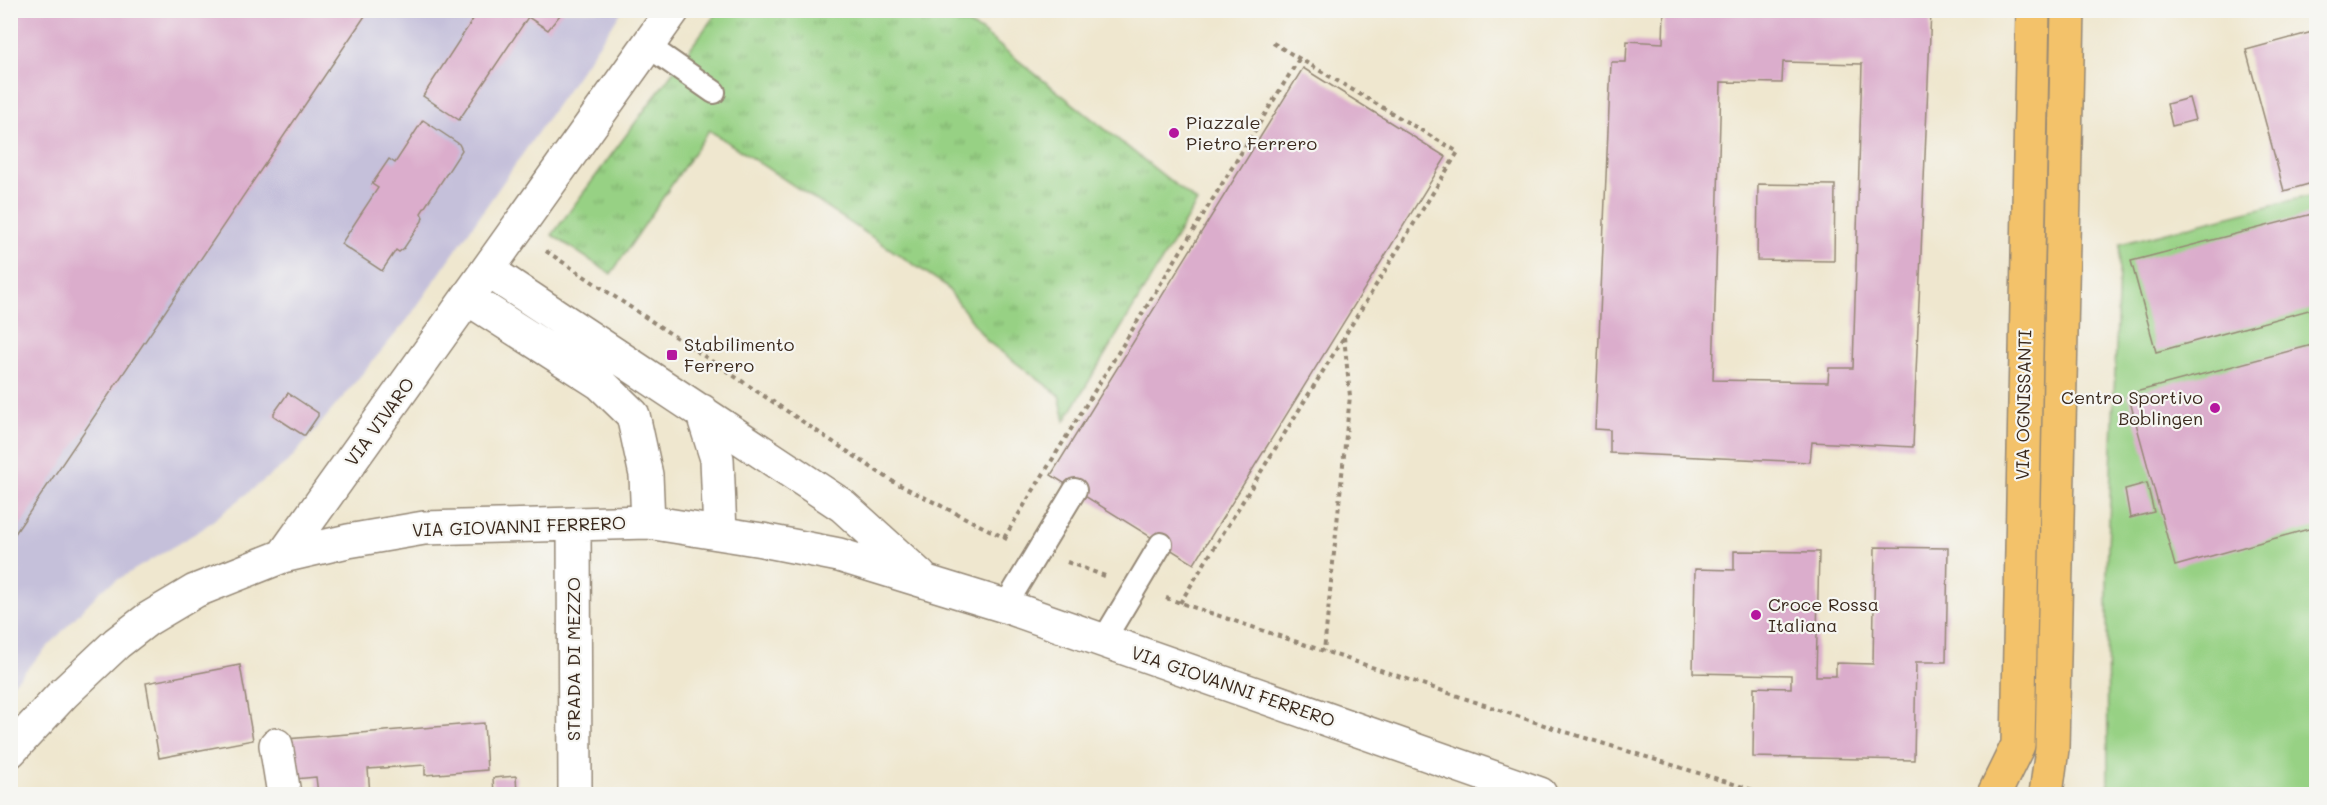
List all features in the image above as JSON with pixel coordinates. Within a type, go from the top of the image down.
[{"type":"main road","name":"VIA OGNISSANTI","points":[[1994,795],[2018,746],[2033,10]]},
{"type":"main road","name":"VIA OGNISSANTI","points":[[2046,795],[2052,749],[2068,10]]},
{"type":"street","name":"VIA VIVARO","points":[[283,556],[489,271],[673,10]]},
{"type":"street","name":"VIA GIOVANNI FERRERO","points":[[489,271],[843,506],[926,582]]},
{"type":"street","name":"VIA GIOVANNI FERRERO","points":[[469,298],[600,383],[633,415],[646,476],[648,522]]},
{"type":"street","points":[[702,411],[717,459],[720,533]]},
{"type":"street","name":"VIA GIOVANNI FERRERO","points":[[283,556],[348,541],[424,528],[648,522],[839,555],[1005,606],[1540,795]]},
{"type":"street","name":"STRADA DI MEZZO","points":[[574,524],[575,795]]},
{"type":"street","points":[[10,751],[63,694],[117,643],[148,619],[195,591],[283,556]]},
{"type":"street","points":[[276,745],[284,795]]},
{"type":"lane","points":[[648,46],[714,92]]},
{"type":"lane","points":[[1005,606],[1075,490]]},
{"type":"lane","points":[[1103,641],[1161,544]]},
{"type":"path","points":[[1180,603],[1458,152],[1273,43]]},
{"type":"path","points":[[1004,538],[1299,59]]},
{"type":"path","points":[[517,231],[892,481],[1004,538],[1135,588],[1553,728],[1767,795]]},
{"type":"path","points":[[1323,651],[1350,396],[1344,337]]},
{"type":"shaded area","points":[[11,11],[622,11],[408,319],[291,459],[201,530],[102,589],[11,686]]},
{"type":"green space","points":[[718,11],[942,11],[981,31],[1197,202],[1065,421],[1059,395],[987,341],[945,285],[709,130],[611,274],[552,235]]},
{"type":"green space","name":"Centro Sportivo Boblingen","points":[[2316,194],[2316,794],[2108,794],[2107,572],[2120,244]]},
{"type":"building","points":[[10,10],[369,10],[10,541]]},
{"type":"building","points":[[479,10],[564,10],[548,30],[528,17],[459,120],[423,96]]},
{"type":"building","points":[[1664,10],[1931,10],[1913,447],[1812,442],[1810,462],[1610,453],[1610,430],[1595,429],[1611,62],[1626,62],[1627,41],[1663,43]],"holes":[[[1783,62],[1862,64],[1853,368],[1829,368],[1828,382],[1713,380],[1721,82],[1782,83]]]},
{"type":"building","points":[[2316,31],[2316,182],[2284,191],[2246,50]]},
{"type":"building","points":[[1303,68],[1446,157],[1194,564],[1051,475]]},
{"type":"building","points":[[2189,98],[2195,120],[2172,126],[2167,104]]},
{"type":"building","points":[[423,120],[459,144],[462,150],[421,213],[422,221],[404,248],[399,252],[396,250],[382,271],[341,244],[378,188],[372,184],[389,159],[395,163]]},
{"type":"building","points":[[1758,184],[1835,185],[1834,261],[1757,260]]},
{"type":"building","points":[[2316,213],[2316,308],[2156,352],[2131,261]]},
{"type":"building","points":[[2316,344],[2316,527],[2175,566],[2128,394]]},
{"type":"building","points":[[288,393],[318,413],[305,435],[274,416]]},
{"type":"building","points":[[2147,483],[2154,512],[2130,518],[2125,489]]},
{"type":"building","name":"Croce Rossa Italiana","points":[[1875,547],[1948,548],[1946,662],[1916,662],[1914,760],[1753,757],[1754,687],[1791,688],[1791,675],[1693,673],[1695,569],[1734,570],[1734,551],[1819,552],[1816,676],[1836,676],[1836,663],[1873,664]]},
{"type":"building","points":[[240,665],[253,740],[159,758],[146,683]]},
{"type":"building","points":[[484,723],[487,770],[425,775],[425,765],[368,769],[370,794],[318,794],[316,777],[295,779],[286,739]]},
{"type":"building","points":[[516,776],[517,794],[494,794],[493,778]]},
{"type":"place","name":"Piazzale Pietro Ferrero","points":[[1174,133]]},
{"type":"place","name":"Stabilimento Ferrero","points":[[672,355]]},
{"type":"place","name":"Centro Sportivo Boblingen","points":[[2215,408]]},
{"type":"place","name":"Croce Rossa Italiana","points":[[1756,615]]}]
